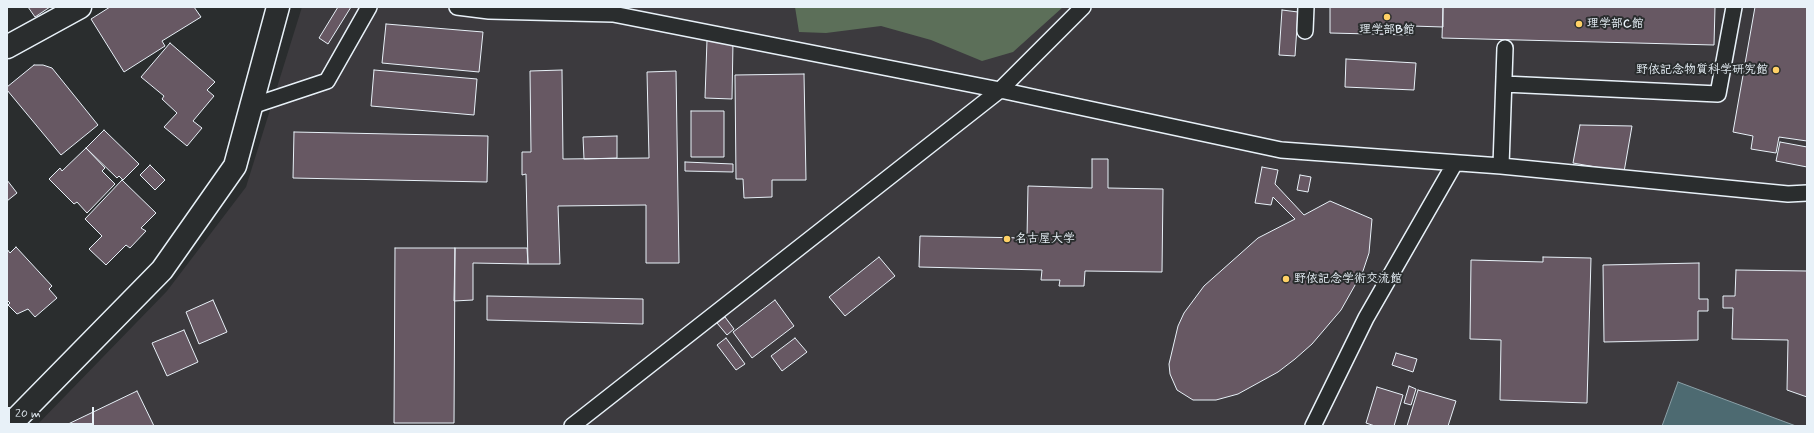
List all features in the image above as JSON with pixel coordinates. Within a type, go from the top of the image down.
[{"type":"street","points":[[7,47],[80,7]]},
{"type":"street","points":[[9,426],[162,270],[235,166],[278,7]]},
{"type":"lane","points":[[252,106],[326,81],[369,7]]},
{"type":"lane","points":[[457,7],[489,11],[613,10],[1281,150],[1501,166],[1788,194],[1807,193]]},
{"type":"lane","points":[[572,426],[1000,90],[1083,7]]},
{"type":"lane","points":[[1305,31],[1306,7]]},
{"type":"lane","points":[[1504,84],[1718,94],[1734,7]]},
{"type":"lane","points":[[1501,166],[1505,48]]},
{"type":"lane","points":[[1313,426],[1366,318],[1455,163]]},
{"type":"shaded area","name":"名古屋大学","points":[[302,7],[1807,7],[1807,426],[36,426],[167,291],[246,187]]},
{"type":"green space","points":[[795,7],[1063,7],[1013,52],[982,61],[931,40],[881,26],[826,33],[799,32]]},
{"type":"water","points":[[1678,382],[1796,426],[1662,426]]},
{"type":"building","points":[[28,7],[50,7],[35,17]]},
{"type":"building","points":[[110,7],[194,7],[201,17],[162,41],[165,46],[124,72],[91,19]]},
{"type":"building","points":[[338,7],[351,7],[328,44],[319,38]]},
{"type":"building","name":"理学部B館","points":[[1330,7],[1443,7],[1443,27],[1412,26],[1411,35],[1330,33]]},
{"type":"building","name":"理学部C館","points":[[1443,7],[1715,7],[1714,45],[1442,38]]},
{"type":"building","name":"野依記念物質科学研究館","points":[[1755,7],[1807,7],[1807,141],[1779,137],[1776,153],[1751,149],[1753,136],[1733,132]]},
{"type":"building","points":[[1282,10],[1298,12],[1295,56],[1279,55]]},
{"type":"building","points":[[386,24],[483,32],[479,72],[382,63]]},
{"type":"building","points":[[707,40],[733,41],[732,99],[705,98]]},
{"type":"building","points":[[170,43],[215,82],[207,90],[214,96],[193,121],[202,128],[187,146],[164,127],[177,113],[162,99],[164,96],[141,77]]},
{"type":"building","points":[[1346,59],[1416,63],[1414,90],[1345,87]]},
{"type":"building","points":[[34,65],[43,65],[52,68],[98,125],[61,155],[7,90],[7,87]]},
{"type":"building","points":[[374,70],[477,79],[474,115],[371,106]]},
{"type":"building","points":[[562,70],[563,159],[649,158],[647,72],[676,71],[679,263],[646,263],[646,205],[558,206],[560,264],[528,264],[526,174],[522,175],[522,152],[531,152],[530,71]]},
{"type":"building","points":[[804,74],[806,180],[772,180],[772,197],[744,198],[743,179],[736,179],[735,75]]},
{"type":"building","points":[[691,111],[724,111],[724,157],[691,157]]},
{"type":"building","points":[[1580,125],[1632,126],[1624,172],[1573,163]]},
{"type":"building","points":[[104,130],[139,164],[123,180],[119,176],[117,178],[86,148]]},
{"type":"building","points":[[294,132],[488,136],[487,182],[293,178]]},
{"type":"building","points":[[617,136],[617,158],[584,159],[583,137]]},
{"type":"building","points":[[1780,142],[1807,147],[1807,167],[1776,161]]},
{"type":"building","points":[[86,148],[105,168],[102,171],[115,184],[87,213],[77,202],[74,204],[49,179],[60,168],[62,171]]},
{"type":"building","points":[[1092,159],[1108,159],[1108,188],[1163,189],[1162,272],[1085,271],[1084,286],[1059,286],[1060,280],[1041,280],[1042,270],[919,267],[920,236],[1027,238],[1028,186],[1092,188]]},
{"type":"building","points":[[685,162],[733,164],[733,172],[685,171]]},
{"type":"building","points":[[150,165],[165,180],[155,190],[140,175]]},
{"type":"building","name":"野依記念学術交流館","points":[[1262,167],[1278,170],[1275,184],[1304,215],[1330,201],[1372,219],[1369,253],[1363,271],[1341,310],[1312,344],[1295,359],[1278,372],[1238,394],[1216,400],[1193,400],[1177,390],[1170,374],[1169,364],[1178,326],[1184,313],[1204,286],[1258,238],[1295,219],[1273,197],[1271,205],[1255,203]]},
{"type":"building","points":[[1300,175],[1311,177],[1308,192],[1297,190]]},
{"type":"building","points":[[7,180],[17,193],[7,201]]},
{"type":"building","points":[[122,180],[156,213],[141,228],[146,231],[130,248],[126,245],[106,265],[89,249],[102,236],[85,219]]},
{"type":"building","points":[[16,247],[52,286],[49,289],[57,298],[35,317],[28,309],[17,314],[8,305],[10,303],[7,300],[7,249],[10,253]]},
{"type":"building","points":[[395,248],[455,248],[454,423],[394,423]]},
{"type":"building","points":[[455,248],[527,248],[528,264],[473,263],[473,300],[454,301]]},
{"type":"building","points":[[879,257],[895,276],[845,316],[829,297]]},
{"type":"building","points":[[1543,257],[1591,258],[1587,403],[1500,400],[1501,340],[1470,339],[1471,260],[1543,262]]},
{"type":"building","points":[[1699,263],[1699,299],[1708,299],[1708,311],[1698,311],[1698,340],[1604,342],[1603,265]]},
{"type":"building","points":[[1736,270],[1807,271],[1807,397],[1787,390],[1788,340],[1732,339],[1733,308],[1723,308],[1723,296],[1735,296]]},
{"type":"building","points":[[487,296],[643,299],[643,324],[487,320]]},
{"type":"building","points":[[213,300],[227,332],[199,344],[186,312]]},
{"type":"building","points":[[775,300],[794,326],[752,358],[733,332]]},
{"type":"building","points":[[725,317],[734,329],[727,335],[717,323]]},
{"type":"building","points":[[184,330],[198,362],[167,376],[152,343]]},
{"type":"building","points":[[726,338],[745,364],[736,370],[717,345]]},
{"type":"building","points":[[795,338],[807,352],[782,371],[771,356]]},
{"type":"building","points":[[1396,353],[1417,359],[1413,372],[1392,365]]},
{"type":"building","points":[[1409,386],[1416,389],[1411,405],[1404,403]]},
{"type":"building","points":[[1377,387],[1403,395],[1394,426],[1375,426],[1366,423]]},
{"type":"building","points":[[1418,390],[1456,401],[1448,426],[1407,426]]},
{"type":"building","points":[[137,391],[154,426],[64,426]]},
{"type":"place","name":"理学部B館","points":[[1387,17]]},
{"type":"place","name":"理学部C館","points":[[1579,24]]},
{"type":"place","name":"野依記念物質科学研究館","points":[[1776,70]]},
{"type":"place","name":"名古屋大学","points":[[1007,239]]},
{"type":"place","name":"野依記念学術交流館","points":[[1286,279]]}]
